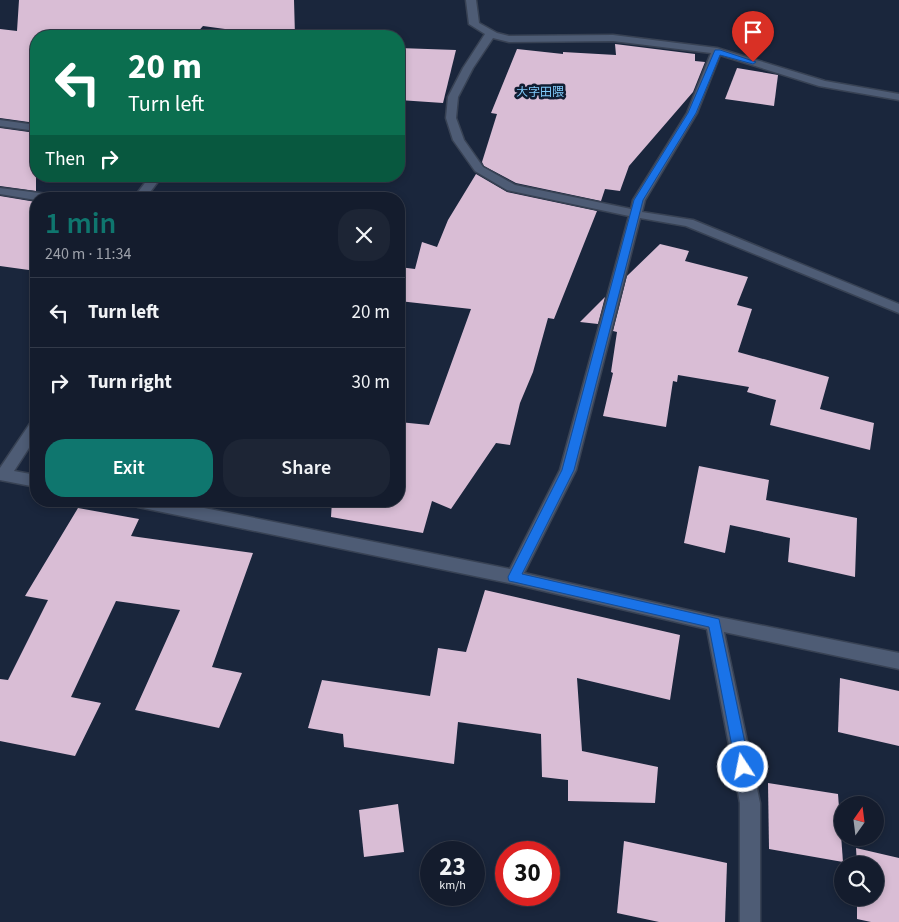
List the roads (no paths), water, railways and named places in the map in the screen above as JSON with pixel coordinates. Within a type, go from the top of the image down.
[{"type":"street","points":[[471,0],[474,24],[491,33],[509,39],[614,38],[717,51],[823,84],[899,97]]},
{"type":"street","points":[[491,33],[468,68],[453,97],[450,118],[459,140],[479,169],[511,188],[634,214],[689,223],[899,309]]},
{"type":"street","points":[[514,577],[568,470],[639,200],[692,113],[717,51]]},
{"type":"street","points":[[0,123],[30,127]]},
{"type":"street","points":[[0,191],[30,195]]},
{"type":"street","points":[[30,434],[2,474],[30,480]]},
{"type":"street","points":[[168,507],[514,577],[899,661]]},
{"type":"street","points":[[714,622],[750,803],[750,922]]},
{"type":"district","name":"大字田隈","points":[[540,92]]}]
